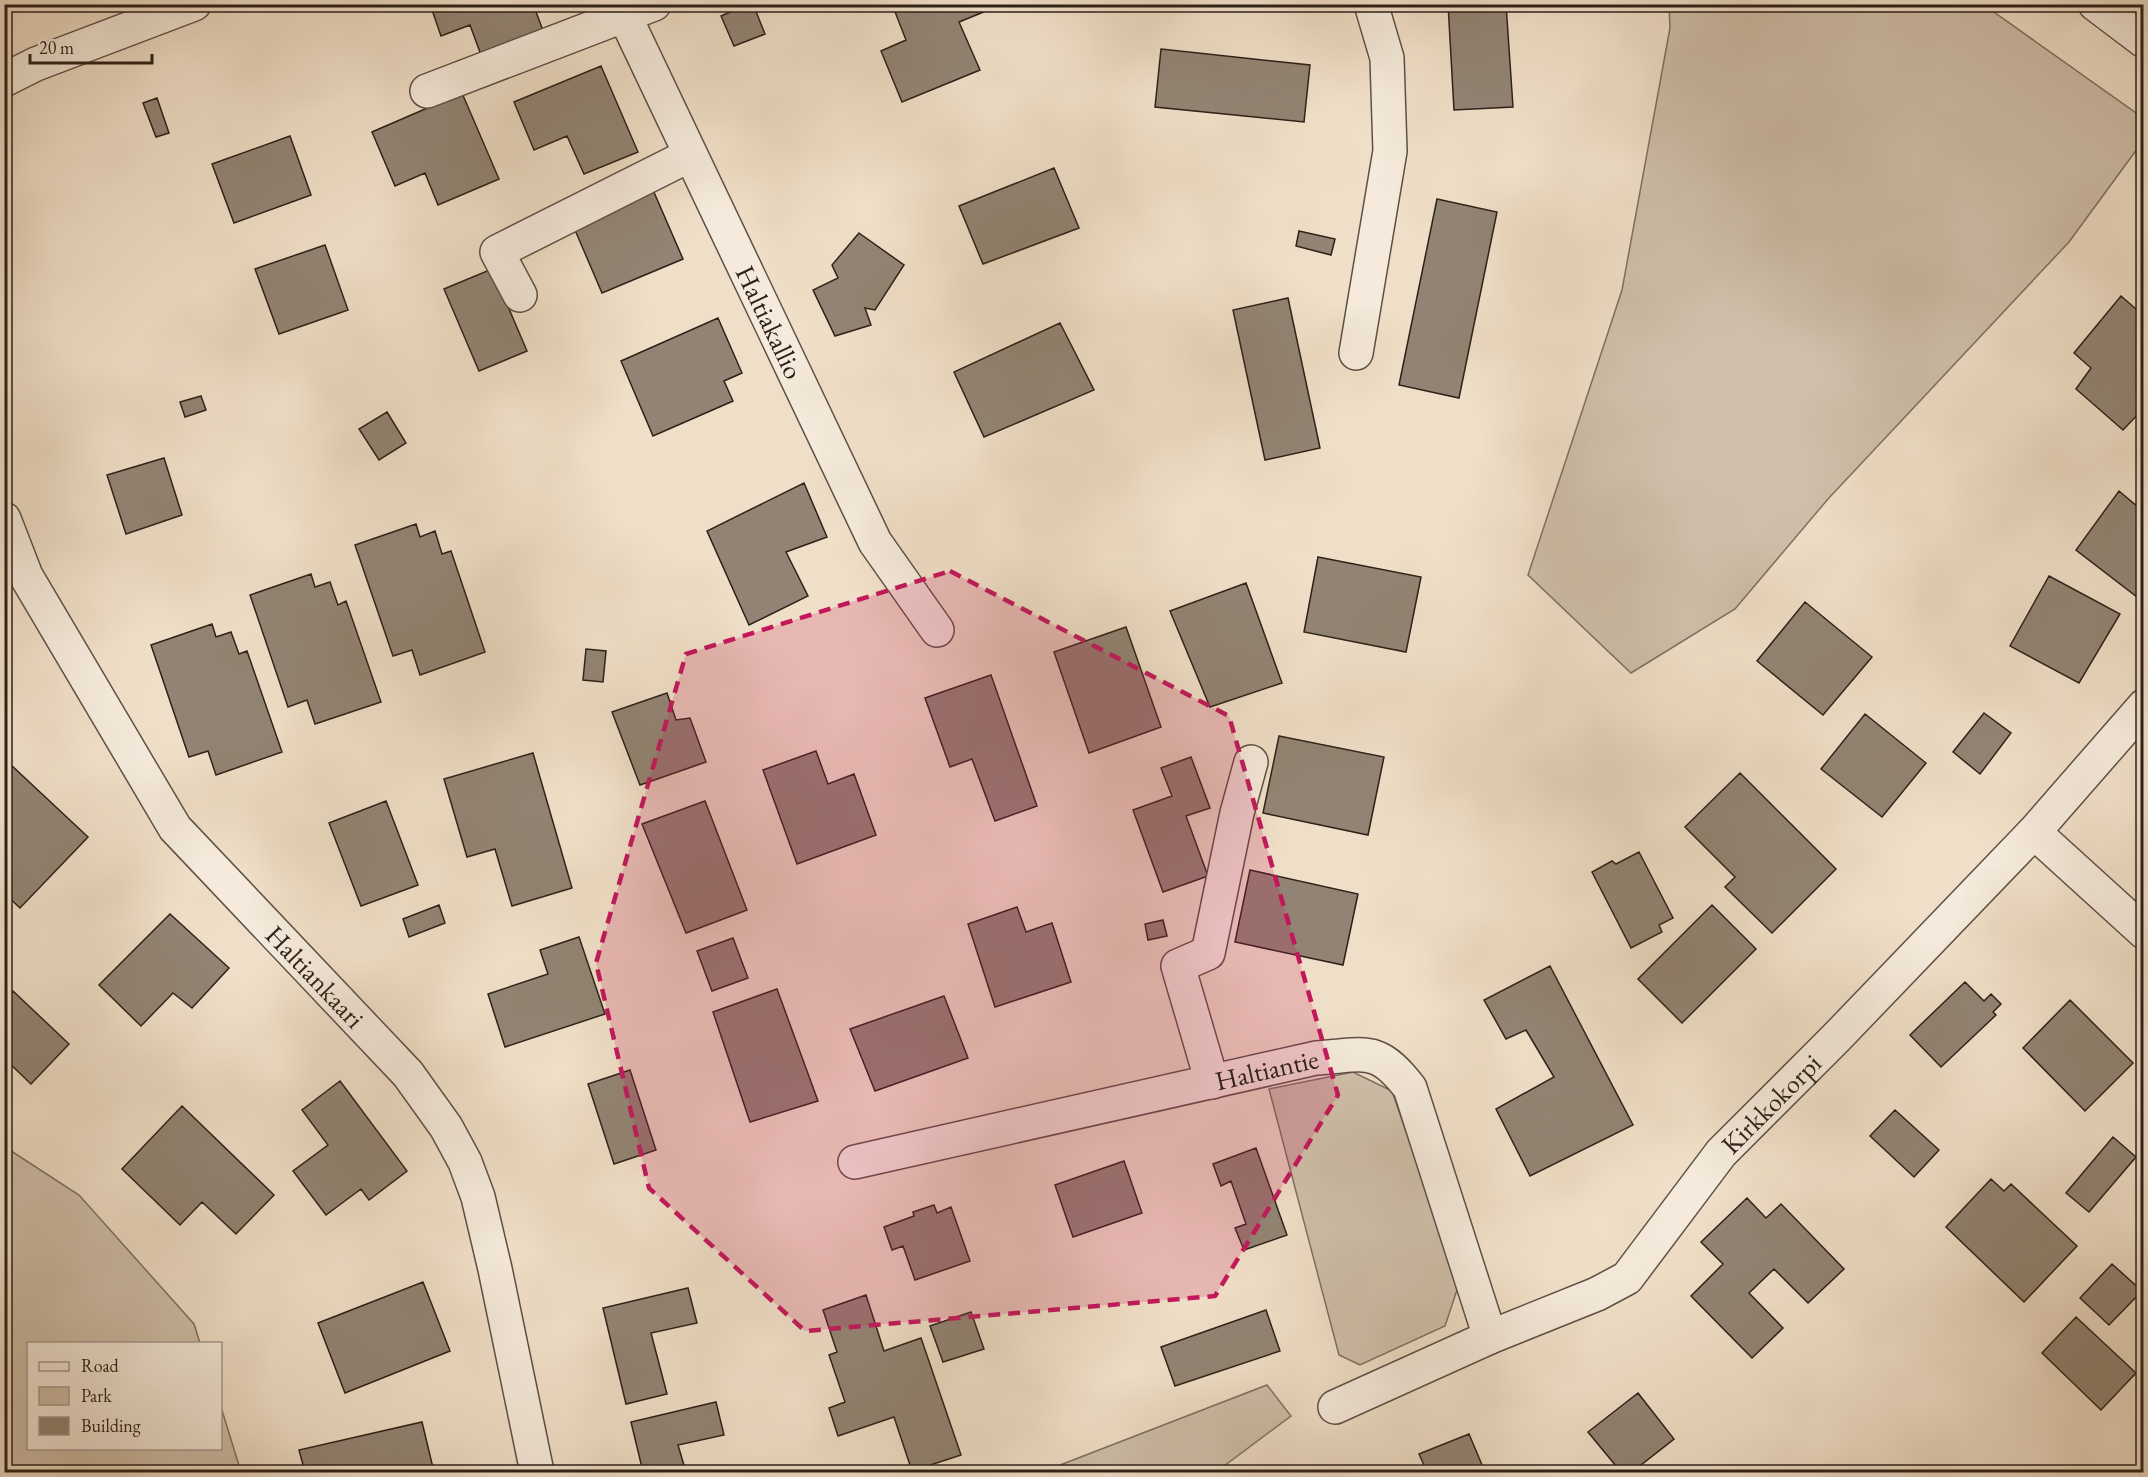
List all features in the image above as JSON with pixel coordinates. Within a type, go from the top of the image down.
[{"type":"street","points":[[4,81],[36,64],[194,4]]},
{"type":"street","points":[[1356,353],[1390,151],[1387,58],[1371,4]]},
{"type":"street","points":[[2095,4],[2144,41]]},
{"type":"street","points":[[427,91],[633,9]]},
{"type":"street","name":"Haltiakallio","points":[[633,9],[690,155],[874,542],[937,630]]},
{"type":"street","points":[[520,294],[497,252],[690,155]]},
{"type":"street","name":"Haltiankaari","points":[[4,519],[26,576],[175,828],[408,1074],[446,1127],[465,1162],[478,1197],[537,1473]]},
{"type":"street","name":"Kirkkokorpi","points":[[1335,1407],[1490,1337],[1597,1294],[1627,1278],[1721,1153],[1836,1038],[2034,832],[2144,706]]},
{"type":"street","points":[[1212,1082],[1178,966],[1208,953],[1237,813],[1251,762]]},
{"type":"street","points":[[2034,832],[2144,932]]},
{"type":"street","name":"Haltiantie","points":[[855,1162],[1316,1058],[1372,1054],[1393,1066],[1410,1088],[1490,1337]]},
{"type":"highlighted area","points":[[950,571],[1229,716],[1338,1095],[1215,1296],[805,1331],[649,1188],[596,963],[686,654]]},
{"type":"green space","points":[[1669,5],[1984,5],[2143,118],[2143,141],[2069,242],[1828,499],[1735,609],[1631,673],[1528,575],[1622,290],[1670,28]]},
{"type":"green space","points":[[1353,1072],[1392,1091],[1459,1284],[1445,1326],[1360,1365],[1339,1355],[1269,1089]]},
{"type":"green space","points":[[5,1147],[79,1195],[194,1324],[200,1342],[27,1342],[27,1450],[222,1450],[222,1410],[241,1472],[5,1472]]},
{"type":"green space","points":[[1267,1385],[1291,1416],[1216,1472],[1042,1472]]},
{"type":"building","points":[[430,4],[533,4],[544,33],[481,55],[470,25],[441,36]]},
{"type":"building","points":[[753,4],[765,34],[734,46],[721,16]]},
{"type":"building","points":[[892,4],[983,4],[986,11],[959,22],[980,70],[902,102],[881,51],[906,40]]},
{"type":"building","points":[[1448,4],[1506,4],[1513,107],[1454,110]]},
{"type":"building","points":[[1161,49],[1310,65],[1304,122],[1155,107]]},
{"type":"building","points":[[601,66],[638,152],[584,174],[567,136],[534,150],[514,102]]},
{"type":"building","points":[[462,93],[499,179],[438,205],[425,173],[395,186],[372,132]]},
{"type":"building","points":[[157,98],[169,133],[156,137],[143,103]]},
{"type":"building","points":[[290,136],[311,195],[234,223],[212,164]]},
{"type":"building","points":[[1054,168],[1079,228],[983,264],[959,206]]},
{"type":"building","points":[[653,190],[683,259],[602,293],[572,223]]},
{"type":"building","points":[[1437,199],[1497,212],[1459,398],[1399,385]]},
{"type":"building","points":[[1299,231],[1335,239],[1331,255],[1296,246]]},
{"type":"building","points":[[859,233],[904,265],[875,310],[865,308],[871,325],[835,336],[813,290],[838,278],[832,265]]},
{"type":"building","points":[[325,245],[348,310],[279,334],[255,269]]},
{"type":"building","points":[[492,269],[527,351],[479,371],[444,289]]},
{"type":"building","points":[[2121,296],[2144,316],[2144,408],[2123,430],[2076,389],[2091,368],[2074,353]]},
{"type":"building","points":[[1288,298],[1320,448],[1265,460],[1233,310]]},
{"type":"building","points":[[718,318],[742,373],[724,381],[733,401],[653,436],[621,361]]},
{"type":"building","points":[[1060,323],[1094,390],[984,437],[954,372]]},
{"type":"building","points":[[201,396],[206,410],[185,417],[180,402]]},
{"type":"building","points":[[387,412],[406,443],[379,460],[359,429]]},
{"type":"building","points":[[164,458],[182,515],[126,534],[107,475]]},
{"type":"building","points":[[804,483],[827,537],[786,552],[808,596],[749,625],[707,531]]},
{"type":"building","points":[[2119,491],[2144,512],[2144,589],[2137,597],[2076,550]]},
{"type":"building","points":[[416,524],[420,537],[435,531],[442,554],[451,551],[485,652],[420,675],[412,650],[393,656],[355,545]]},
{"type":"building","points":[[1318,557],[1421,577],[1406,652],[1304,632]]},
{"type":"building","points":[[311,574],[315,587],[330,582],[338,605],[346,601],[381,702],[315,724],[307,700],[288,707],[250,595]]},
{"type":"building","points":[[2049,576],[2120,614],[2079,683],[2010,646]]},
{"type":"building","points":[[1246,583],[1282,683],[1210,707],[1170,611]]},
{"type":"building","points":[[1805,602],[1872,657],[1823,715],[1757,661]]},
{"type":"building","points":[[212,624],[216,637],[231,632],[239,654],[247,651],[282,752],[216,775],[208,751],[189,757],[151,645]]},
{"type":"building","points":[[1126,627],[1161,727],[1089,753],[1054,652]]},
{"type":"building","points":[[586,649],[606,651],[603,682],[583,680]]},
{"type":"building","points":[[991,675],[1037,806],[995,821],[972,759],[950,767],[925,698]]},
{"type":"building","points":[[667,693],[676,720],[690,718],[706,762],[640,785],[612,712]]},
{"type":"building","points":[[1984,713],[2011,733],[1980,774],[1953,752]]},
{"type":"building","points":[[1865,714],[1926,763],[1882,817],[1821,769]]},
{"type":"building","points":[[1279,736],[1384,757],[1368,835],[1263,813]]},
{"type":"building","points":[[816,751],[828,784],[854,774],[876,835],[797,864],[763,770]]},
{"type":"building","points":[[533,753],[572,888],[512,906],[495,849],[467,857],[444,779]]},
{"type":"building","points":[[1191,757],[1210,808],[1186,816],[1208,876],[1163,892],[1133,810],[1172,796],[1161,768]]},
{"type":"building","points":[[10,764],[88,837],[20,908],[4,893],[4,769]]},
{"type":"building","points":[[1740,773],[1836,869],[1772,933],[1725,887],[1735,877],[1685,827]]},
{"type":"building","points":[[386,801],[418,885],[361,906],[329,823]]},
{"type":"building","points":[[705,801],[747,910],[686,933],[642,824]]},
{"type":"building","points":[[1639,852],[1673,918],[1659,925],[1662,932],[1631,948],[1592,872],[1612,861],[1616,864]]},
{"type":"building","points":[[1250,870],[1358,894],[1343,965],[1235,942]]},
{"type":"building","points":[[439,905],[445,923],[409,937],[403,919]]},
{"type":"building","points":[[1712,905],[1756,949],[1682,1023],[1638,979]]},
{"type":"building","points":[[1017,907],[1026,932],[1052,923],[1071,982],[995,1007],[968,924]]},
{"type":"building","points":[[170,914],[229,968],[192,1008],[173,993],[141,1026],[99,985]]},
{"type":"building","points":[[1163,920],[1167,936],[1148,940],[1145,924]]},
{"type":"building","points":[[579,937],[605,1014],[505,1047],[488,994],[548,974],[540,950]]},
{"type":"building","points":[[733,938],[748,978],[712,991],[697,951]]},
{"type":"building","points":[[1550,966],[1633,1125],[1530,1176],[1496,1109],[1554,1077],[1526,1030],[1506,1039],[1484,1000]]},
{"type":"building","points":[[1965,982],[1984,1001],[1991,994],[2001,1004],[1993,1012],[1996,1015],[1941,1067],[1910,1035]]},
{"type":"building","points":[[777,989],[818,1101],[750,1122],[713,1012]]},
{"type":"building","points":[[13,991],[69,1044],[31,1084],[6,1060],[4,1062],[4,1000]]},
{"type":"building","points":[[944,996],[968,1058],[875,1091],[850,1029]]},
{"type":"building","points":[[2070,1000],[2133,1063],[2085,1111],[2023,1048]]},
{"type":"building","points":[[630,1070],[656,1150],[614,1164],[588,1084]]},
{"type":"building","points":[[340,1081],[407,1171],[369,1200],[361,1189],[326,1215],[293,1171],[328,1145],[302,1110]]},
{"type":"building","points":[[182,1106],[274,1195],[236,1234],[202,1202],[180,1225],[122,1169]]},
{"type":"building","points":[[1895,1110],[1939,1150],[1914,1177],[1870,1136]]},
{"type":"building","points":[[2113,1137],[2136,1157],[2089,1212],[2066,1193]]},
{"type":"building","points":[[1256,1148],[1287,1235],[1244,1250],[1235,1228],[1246,1224],[1231,1181],[1221,1186],[1213,1164]]},
{"type":"building","points":[[1124,1161],[1142,1213],[1073,1237],[1055,1185]]},
{"type":"building","points":[[1991,1179],[2004,1191],[2011,1184],[2077,1246],[2024,1302],[1946,1227]]},
{"type":"building","points":[[1747,1198],[1766,1218],[1781,1204],[1844,1269],[1808,1303],[1774,1269],[1749,1293],[1783,1328],[1752,1358],[1691,1296],[1723,1264],[1701,1242]]},
{"type":"building","points":[[934,1205],[937,1213],[951,1207],[970,1261],[915,1280],[903,1246],[892,1250],[884,1227],[914,1216],[913,1212]]},
{"type":"building","points":[[2112,1264],[2142,1291],[2109,1325],[2080,1298]]},
{"type":"building","points":[[423,1282],[450,1351],[345,1393],[318,1323]]},
{"type":"building","points":[[688,1288],[697,1323],[651,1333],[667,1394],[626,1404],[603,1308]]},
{"type":"building","points":[[866,1295],[884,1351],[921,1338],[961,1455],[912,1471],[894,1417],[838,1436],[829,1408],[845,1402],[829,1355],[837,1352],[823,1310]]},
{"type":"building","points":[[1266,1310],[1280,1351],[1175,1386],[1161,1347]]},
{"type":"building","points":[[971,1312],[984,1349],[943,1362],[930,1326]]},
{"type":"building","points":[[2076,1317],[2136,1373],[2101,1410],[2042,1353]]},
{"type":"building","points":[[1638,1393],[1674,1439],[1632,1472],[1621,1472],[1588,1432]]},
{"type":"building","points":[[716,1402],[724,1435],[678,1445],[686,1472],[643,1472],[631,1422]]},
{"type":"building","points":[[422,1422],[434,1472],[305,1472],[299,1450]]},
{"type":"building","points":[[1469,1434],[1485,1472],[1427,1472],[1419,1454]]}]
